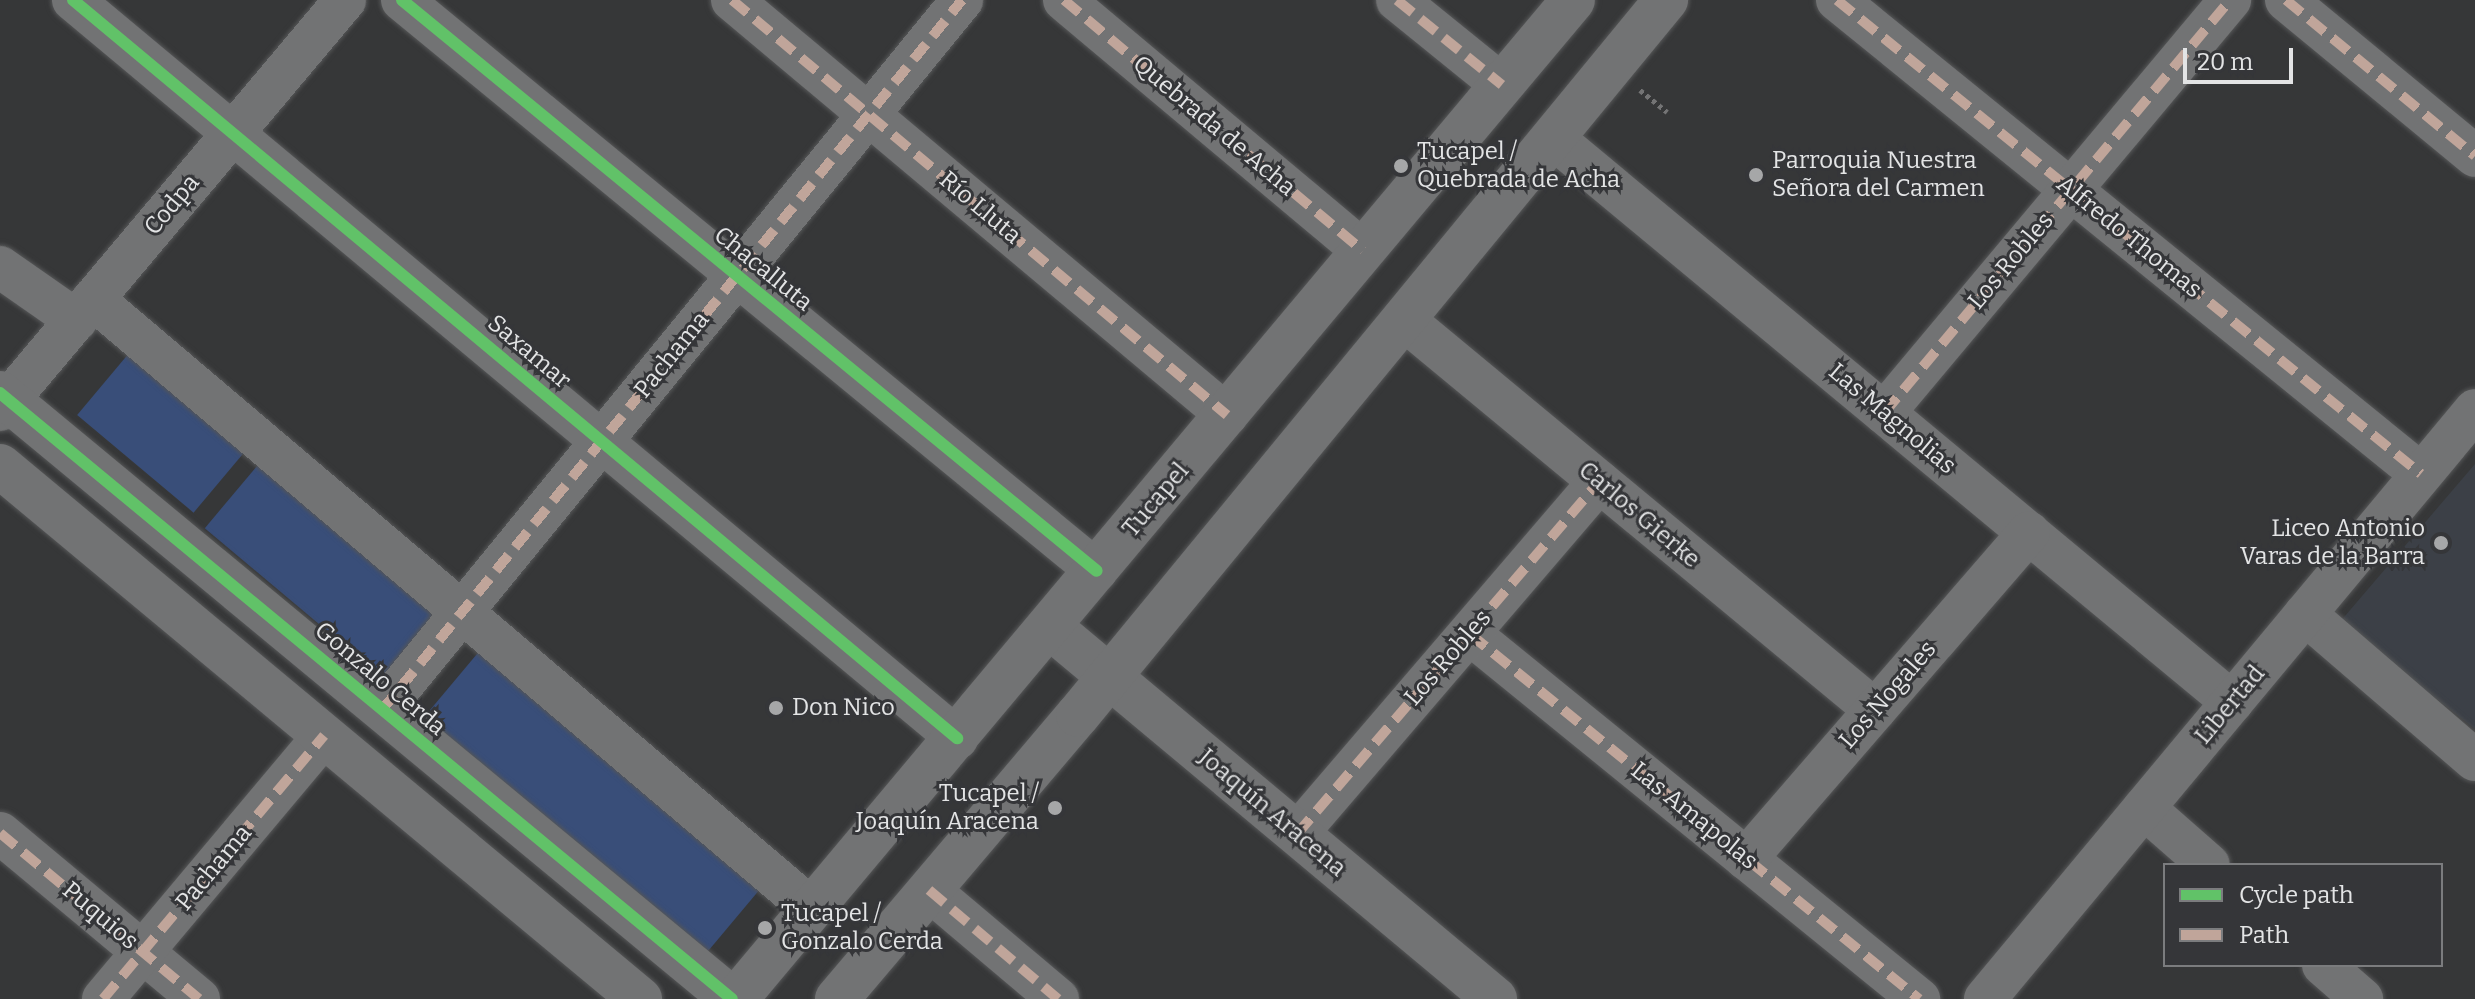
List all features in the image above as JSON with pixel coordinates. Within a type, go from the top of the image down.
[{"type":"main road","name":"Tucapel","points":[[734,999],[957,738],[1573,0]]},
{"type":"main road","points":[[837,999],[1109,676],[1666,0]]},
{"type":"main road","name":"Gonzalo Cerda","points":[[3,401],[734,999]]},
{"type":"main road","points":[[0,466],[640,999]]},
{"type":"main road","name":"Joaquín Aracena","points":[[1050,627],[1495,999]]},
{"type":"street","name":"Saxamar","points":[[73,0],[957,738]]},
{"type":"street","name":"Codpa","points":[[3,401],[84,310],[345,0]]},
{"type":"street","name":"Chacalluta","points":[[402,0],[1097,571]]},
{"type":"street","name":"Río Lluta","points":[[732,0],[1227,415]]},
{"type":"street","name":"Pachama","points":[[382,710],[962,0]]},
{"type":"street","name":"Quebrada de Acha","points":[[1064,0],[1363,251]]},
{"type":"street","points":[[1397,0],[1502,85]]},
{"type":"street","name":"Alfredo Thomas","points":[[1837,0],[2421,474]]},
{"type":"street","name":"Los Robles","points":[[1884,413],[2230,0]]},
{"type":"street","points":[[2286,0],[2475,156]]},
{"type":"street","name":"Las Magnolias","points":[[1553,138],[2232,702]]},
{"type":"street","points":[[0,267],[84,310],[460,614],[812,909]]},
{"type":"street","name":"Carlos Gierke","points":[[1403,319],[1875,710]]},
{"type":"street","name":"Libertad","points":[[1985,999],[2475,410]]},
{"type":"street","name":"Los Robles","points":[[1297,834],[1599,482]]},
{"type":"street","name":"Los Nogales","points":[[1746,859],[2029,532]]},
{"type":"street","points":[[2305,614],[2475,760]]},
{"type":"street","name":"Las Amapolas","points":[[1470,634],[1919,999]]},
{"type":"street","name":"Pachama","points":[[103,999],[324,736]]},
{"type":"street","points":[[2144,808],[2207,863]]},
{"type":"street","name":"Puquios","points":[[0,833],[199,999]]},
{"type":"street","points":[[929,890],[1058,999]]},
{"type":"path","points":[[1649,97],[1667,112]]},
{"type":"shaded area","points":[[135,346],[251,444],[194,513],[77,415]]},
{"type":"shaded area","points":[[262,460],[450,617],[392,686],[205,528]]},
{"type":"shaded area","name":"Liceo Antonio Varas de la Barra","points":[[2475,464],[2475,729],[2339,623]]},
{"type":"shaded area","points":[[482,648],[764,885],[707,953],[425,716]]},
{"type":"marked path","points":[[732,0],[1227,415]]},
{"type":"marked path","points":[[382,710],[962,0]]},
{"type":"marked path","points":[[1064,0],[1363,251]]},
{"type":"marked path","points":[[1397,0],[1502,85]]},
{"type":"marked path","points":[[1837,0],[2421,474]]},
{"type":"marked path","points":[[1884,413],[2230,0]]},
{"type":"marked path","points":[[2286,0],[2475,156]]},
{"type":"marked path","points":[[1297,834],[1599,482]]},
{"type":"marked path","points":[[1470,634],[1919,999]]},
{"type":"marked path","points":[[103,999],[324,736]]},
{"type":"marked path","points":[[0,833],[199,999]]},
{"type":"marked path","points":[[929,890],[1058,999]]},
{"type":"cycle path","points":[[73,0],[957,738]]},
{"type":"cycle path","points":[[402,0],[1097,571]]},
{"type":"cycle path","points":[[0,393],[732,999]]},
{"type":"place","name":"Tucapel / Quebrada de Acha","points":[[1401,166]]},
{"type":"place","name":"Parroquia Nuestra Señora del Carmen","points":[[1756,175]]},
{"type":"place","name":"Liceo Antonio Varas de la Barra","points":[[2441,543]]},
{"type":"place","name":"Don Nico","points":[[776,708]]},
{"type":"place","name":"Tucapel / Joaquín Aracena","points":[[1055,808]]},
{"type":"place","name":"Tucapel / Gonzalo Cerda","points":[[765,928]]}]
